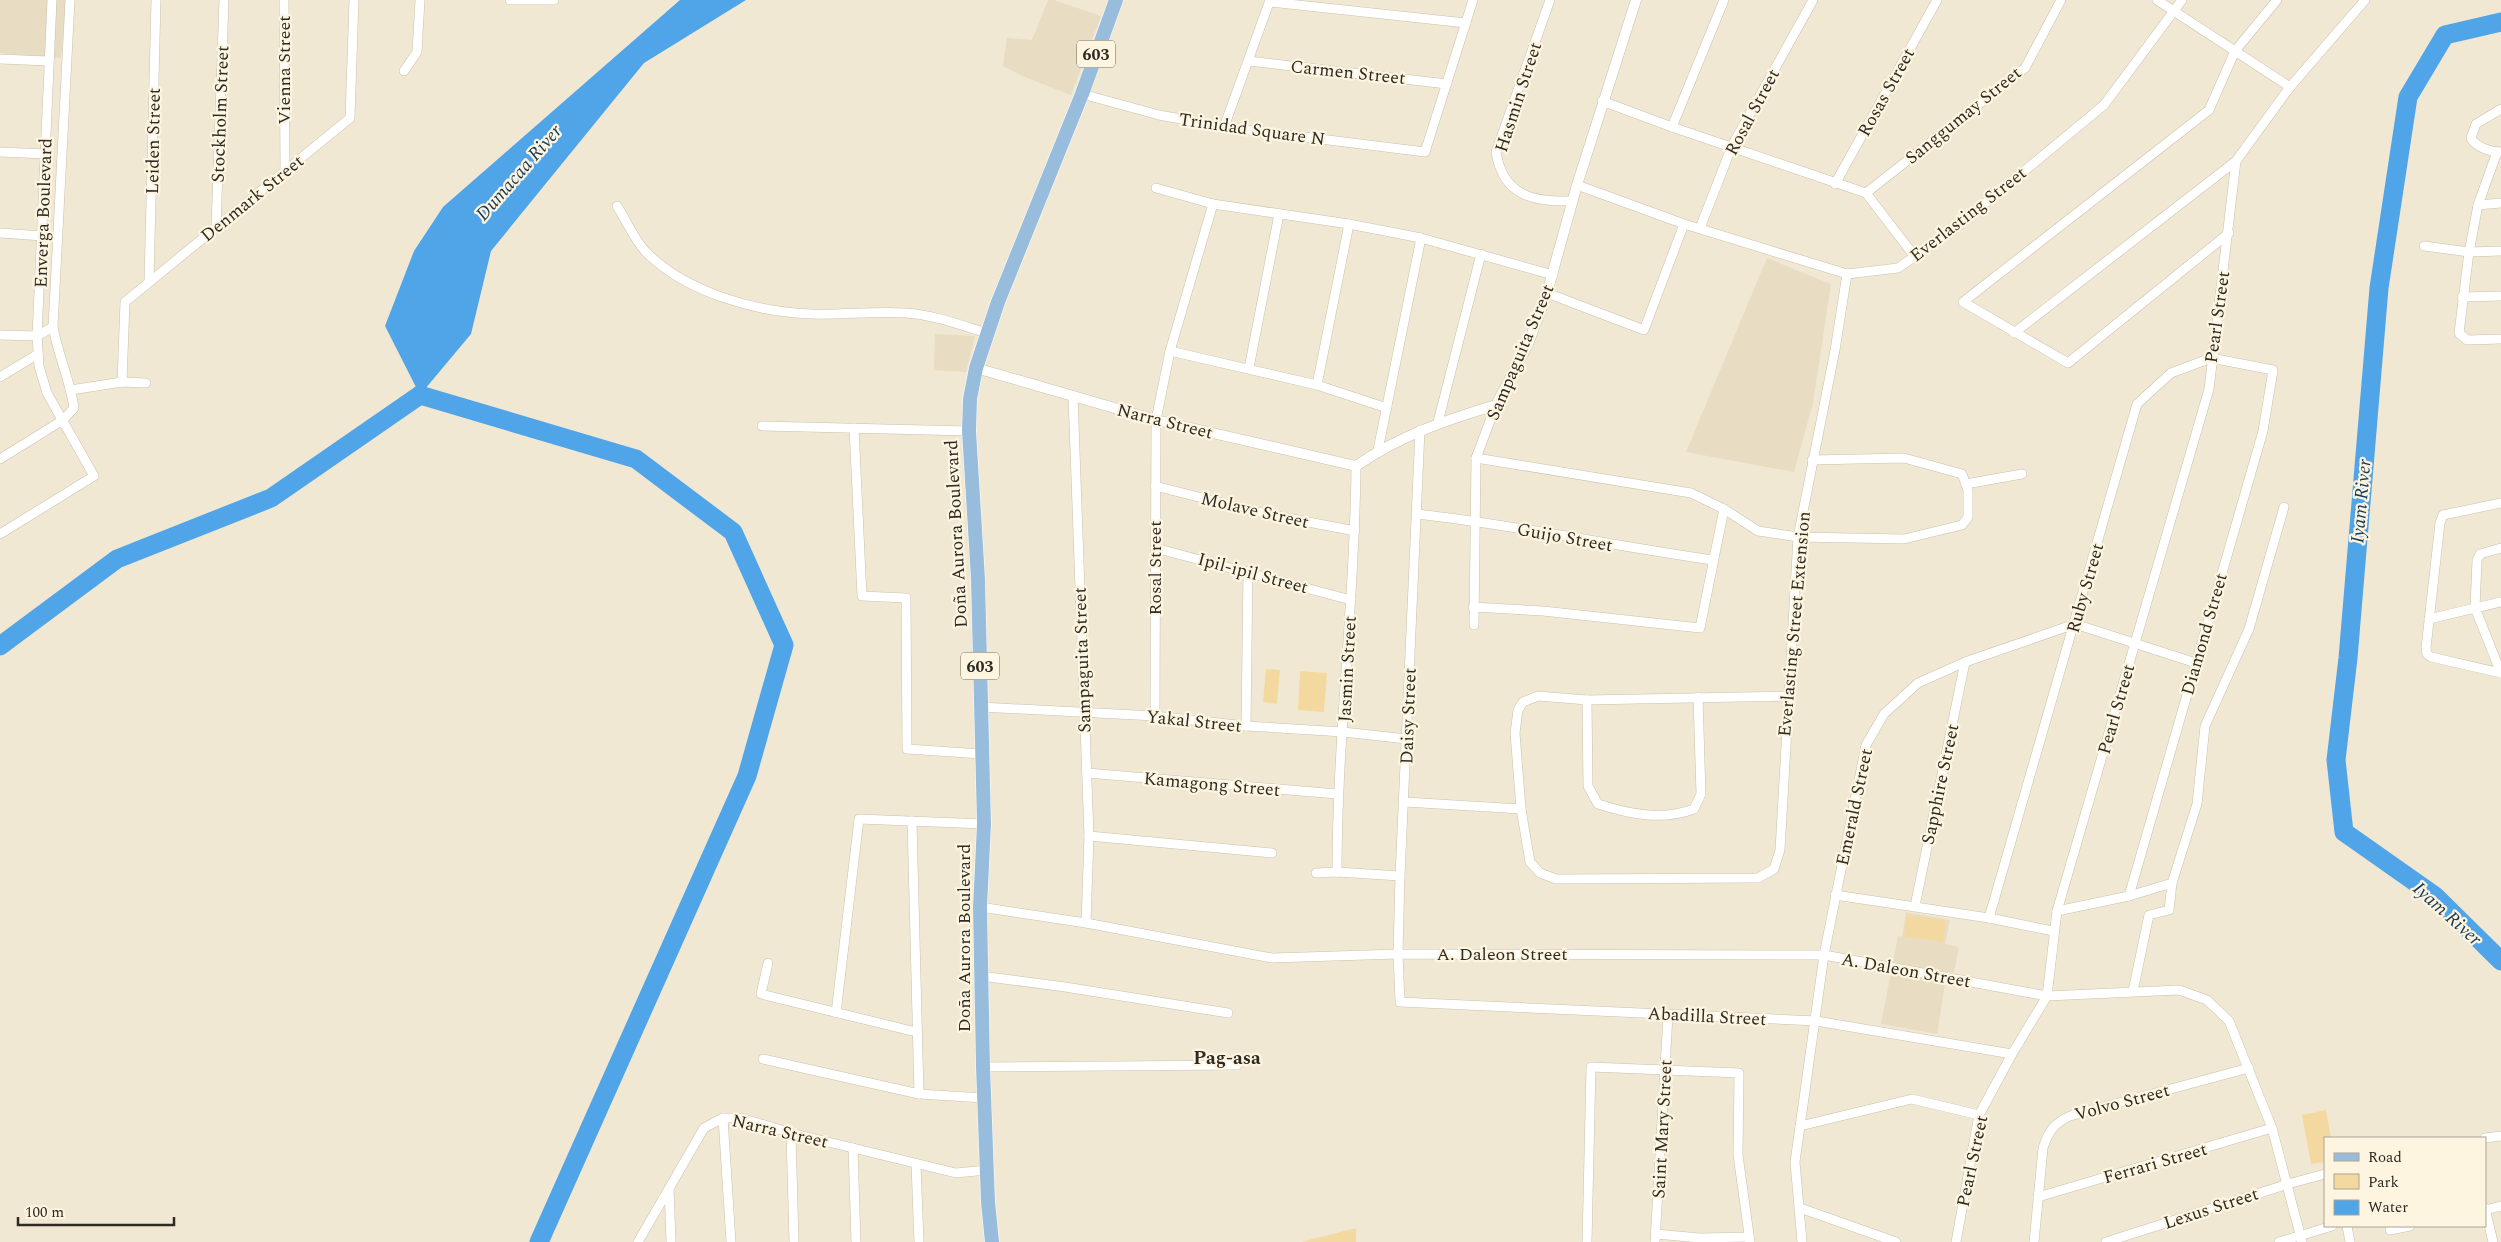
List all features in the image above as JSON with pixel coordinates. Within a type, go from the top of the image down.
[{"type":"main road","name":"Doña Aurora Boulevard","points":[[992,1242],[983,1067],[980,907],[984,824],[978,579],[969,431],[970,399],[976,368],[987,333],[1082,94],[1116,0]]},
{"type":"street","name":"Enverga Boulevard","points":[[0,534],[94,476],[47,393],[38,354],[37,336],[43,236],[48,61],[52,0]]},
{"type":"street","points":[[0,459],[62,420],[74,408],[71,390],[58,352],[53,327],[70,0]]},
{"type":"street","name":"Leiden Street","points":[[149,281],[156,0]]},
{"type":"street","name":"Stockholm Street","points":[[216,227],[224,0]]},
{"type":"street","name":"Vienna Street","points":[[284,0],[285,170]]},
{"type":"street","name":"Denmark Street","points":[[122,382],[125,302],[350,118],[354,0]]},
{"type":"street","points":[[404,71],[417,52],[420,0]]},
{"type":"street","points":[[510,0],[554,1]]},
{"type":"street","points":[[1447,84],[1473,0]]},
{"type":"street","name":"Hasmin Street","points":[[1550,0],[1496,152],[1499,169],[1509,186],[1547,202],[1572,201]]},
{"type":"street","name":"Sampaguita Street","points":[[1474,625],[1476,458],[1496,405],[1528,344],[1547,293],[1576,185],[1636,0]]},
{"type":"street","points":[[1672,127],[1724,0]]},
{"type":"street","name":"Rosal Street","points":[[1700,228],[1732,146],[1813,0]]},
{"type":"street","name":"Rosas Street","points":[[1835,184],[1937,0]]},
{"type":"street","name":"Sanggumay Street","points":[[1866,193],[2025,68],[2061,0]]},
{"type":"street","points":[[2157,0],[2290,87]]},
{"type":"street","name":"Everlasting Street","points":[[1576,185],[1684,224],[1847,274],[1898,268],[1953,230],[2104,105],[2182,0]]},
{"type":"street","points":[[2229,233],[2068,363],[1963,302],[2210,110],[2235,51],[2277,0]]},
{"type":"street","points":[[2014,333],[2236,161],[2290,87],[2365,0]]},
{"type":"street","points":[[1224,127],[1270,1],[1466,23]]},
{"type":"street","points":[[0,59],[48,61]]},
{"type":"street","name":"Carmen Street","points":[[1249,61],[1447,84]]},
{"type":"street","name":"Trinidad Square N","points":[[1082,94],[1159,115],[1224,127],[1425,152],[1447,84]]},
{"type":"street","points":[[1602,101],[1835,184],[1866,193],[1915,257]]},
{"type":"street","points":[[2501,109],[2476,124],[2471,138],[2477,145],[2499,152],[2478,204],[2462,298],[2459,333],[2466,340],[2501,339]]},
{"type":"street","points":[[0,152],[46,154]]},
{"type":"street","name":"Pearl Street","points":[[1956,1242],[1979,1115],[2012,1054],[2047,996],[2053,931],[2057,911],[2208,388],[2229,233],[2236,161]]},
{"type":"street","points":[[1156,188],[1213,204],[1349,224],[1422,238],[1553,275]]},
{"type":"street","points":[[2478,204],[2501,203]]},
{"type":"street","name":"Rosal Street","points":[[1155,716],[1156,420],[1170,350],[1213,204]]},
{"type":"street","points":[[617,206],[644,249],[663,268],[709,294],[766,308],[810,314],[906,313],[929,316],[987,333]]},
{"type":"street","points":[[1249,368],[1278,214]]},
{"type":"street","points":[[1317,385],[1349,224]]},
{"type":"street","points":[[1547,293],[1644,330],[1684,224]]},
{"type":"street","points":[[0,233],[43,236]]},
{"type":"street","points":[[1378,450],[1422,238]]},
{"type":"street","points":[[2424,246],[2469,252],[2501,251]]},
{"type":"street","points":[[1438,422],[1481,254]]},
{"type":"street","name":"Everlasting Street Extension","points":[[1520,809],[1530,862],[1540,873],[1556,878],[1758,878],[1774,869],[1780,850],[1787,696],[1798,537],[1835,350],[1847,274]]},
{"type":"street","points":[[2462,298],[2501,296]]},
{"type":"street","points":[[0,335],[37,336],[53,327]]},
{"type":"street","points":[[1170,350],[1317,385],[1387,408]]},
{"type":"street","points":[[0,377],[38,354]]},
{"type":"street","name":"Diamond Street","points":[[2128,896],[2263,431],[2273,370],[2211,358]]},
{"type":"street","name":"Ruby Street","points":[[1989,918],[2137,404],[2171,373],[2211,358]]},
{"type":"street","name":"Narra Street","points":[[976,368],[1156,420],[1356,466]]},
{"type":"street","points":[[71,390],[122,382],[146,383]]},
{"type":"street","name":"Sampaguita Street","points":[[1073,396],[1089,836],[1086,923]]},
{"type":"street","points":[[1356,466],[1378,450],[1438,422],[1496,405]]},
{"type":"street","points":[[762,426],[969,431]]},
{"type":"street","points":[[854,428],[862,596],[906,598],[906,749],[982,754]]},
{"type":"street","name":"Daisy Street","points":[[1400,1002],[1398,954],[1400,876],[1405,802],[1420,430]]},
{"type":"street","points":[[1476,458],[1691,493],[1724,509],[1758,531],[1798,537],[1904,539],[1962,525],[1968,517],[1966,484],[1962,474],[1904,458],[1812,460]]},
{"type":"street","name":"Jasmin Street","points":[[1337,872],[1337,794],[1343,732],[1355,531],[1356,466]]},
{"type":"street","points":[[1966,484],[2022,474]]},
{"type":"street","name":"Molave Street","points":[[1155,486],[1262,514],[1355,531]]},
{"type":"street","points":[[2501,503],[2443,515],[2440,523],[2427,654],[2431,657],[2501,673]]},
{"type":"street","points":[[2134,991],[2149,915],[2168,910],[2172,882],[2197,804],[2206,726],[2249,629],[2284,507]]},
{"type":"street","points":[[1473,607],[1543,611],[1700,628],[1724,509]]},
{"type":"street","name":"Guijo Street","points":[[1417,514],[1475,520],[1619,547],[1713,560]]},
{"type":"street","name":"Ipil-ipil Street","points":[[1155,548],[1248,571],[1351,600]]},
{"type":"street","points":[[2501,548],[2480,554],[2476,560],[2475,608],[2501,673]]},
{"type":"street","points":[[1246,726],[1248,571]]},
{"type":"street","points":[[2429,619],[2501,602]]},
{"type":"street","points":[[2075,624],[2196,663]]},
{"type":"street","name":"Emerald Street","points":[[1802,1242],[1795,1162],[1824,955],[1866,745],[1884,714],[1918,684],[1965,662],[2075,624]]},
{"type":"street","name":"Sapphire Street","points":[[1914,906],[1965,662]]},
{"type":"street","points":[[1405,802],[1520,809],[1515,733],[1518,710],[1523,702],[1538,696],[1587,700],[1787,696]]},
{"type":"street","points":[[1587,700],[1588,786],[1598,804],[1624,812],[1648,816],[1679,814],[1694,809],[1701,794],[1698,697]]},
{"type":"street","name":"Yakal Street","points":[[981,708],[1155,716],[1246,726],[1343,732],[1407,739]]},
{"type":"street","name":"Kamagong Street","points":[[1087,772],[1337,794]]},
{"type":"street","points":[[836,1013],[858,819],[984,824]]},
{"type":"street","points":[[912,821],[919,1094]]},
{"type":"street","points":[[1089,836],[1272,853]]},
{"type":"street","points":[[1316,874],[1337,872],[1400,876]]},
{"type":"street","points":[[2057,911],[2128,896],[2172,882]]},
{"type":"street","points":[[1835,895],[1989,918],[2053,931]]},
{"type":"street","name":"A. Daleon Street","points":[[980,907],[1086,923],[1272,958],[1398,954],[1824,955],[2047,996],[2179,990],[2206,1000],[2229,1021],[2272,1128],[2288,1184]]},
{"type":"street","points":[[768,963],[761,994],[916,1032]]},
{"type":"street","points":[[981,976],[1065,987],[1228,1013]]},
{"type":"street","name":"Abadilla Street","points":[[1400,1002],[1816,1021],[2012,1054]]},
{"type":"street","name":"Saint Mary Street","points":[[1656,1238],[1668,1015]]},
{"type":"street","points":[[764,1059],[919,1094],[984,1098]]},
{"type":"street","points":[[983,1067],[1237,1066]]},
{"type":"street","points":[[1587,1242],[1591,1067],[1739,1073],[1738,1156],[1750,1240],[1656,1238]]},
{"type":"street","name":"Volvo Street","points":[[2034,1242],[2043,1148],[2047,1134],[2059,1121],[2070,1116],[2249,1068]]},
{"type":"street","points":[[1800,1126],[1912,1099],[1979,1115]]},
{"type":"street","points":[[723,1118],[732,1242]]},
{"type":"street","name":"Narra Street","points":[[638,1242],[704,1128],[723,1118],[741,1118],[791,1134],[956,1173],[987,1170]]},
{"type":"street","name":"Ferrari Street","points":[[2038,1197],[2272,1128]]},
{"type":"street","points":[[791,1134],[794,1242]]},
{"type":"street","points":[[2486,1138],[2501,1136]]},
{"type":"street","points":[[853,1148],[856,1242]]},
{"type":"street","points":[[916,1164],[918,1242]]},
{"type":"street","name":"Lexus Street","points":[[2106,1242],[2324,1174]]},
{"type":"street","points":[[2288,1184],[2301,1238]]},
{"type":"street","points":[[669,1188],[671,1242]]},
{"type":"street","points":[[2486,1209],[2501,1206]]},
{"type":"street","points":[[1800,1208],[1896,1242]]},
{"type":"street","points":[[2486,1213],[2493,1242]]},
{"type":"street","points":[[2279,1242],[2301,1238],[2329,1227]]},
{"type":"street","points":[[2347,1227],[2350,1242]]},
{"type":"street","points":[[2390,1227],[2390,1230],[2405,1227]]},
{"type":"shaded area","points":[[0,0],[66,0],[61,58],[0,53]]},
{"type":"shaded area","points":[[1048,0],[1054,0],[1101,16],[1071,95],[1003,66],[1007,38],[1032,40]]},
{"type":"shaded area","points":[[1767,258],[1831,284],[1813,403],[1794,472],[1686,452]]},
{"type":"shaded area","points":[[935,334],[975,336],[966,372],[934,370]]},
{"type":"shaded area","points":[[1906,912],[1950,920],[1945,944],[1959,947],[1954,972],[1947,972],[1937,1034],[1881,1024],[1898,936],[1902,937]]},
{"type":"green space","points":[[1266,669],[1280,670],[1277,704],[1263,702]]},
{"type":"green space","points":[[1300,671],[1327,673],[1324,712],[1298,710]]},
{"type":"green space","points":[[1907,915],[1946,921],[1943,942],[1904,936]]},
{"type":"green space","points":[[2326,1110],[2331,1137],[2324,1137],[2324,1162],[2311,1164],[2302,1115]]},
{"type":"green space","points":[[1356,1228],[1356,1242],[1301,1242]]},
{"type":"water","name":"Dumacaa River","points":[[680,0],[746,0],[644,63],[491,251],[471,334],[420,395],[385,326],[414,251],[443,207]]},
{"type":"waterway","name":"Iyam River","points":[[2501,22],[2445,35],[2408,97],[2379,288],[2348,658],[2336,760],[2344,832],[2435,896],[2501,961]]},
{"type":"waterway","points":[[420,395],[636,459],[733,532],[784,645],[747,776],[539,1242]]},
{"type":"waterway","points":[[0,646],[117,559],[271,498],[420,395]]},
{"type":"district","name":"Pag-asa","points":[[1227,1057]]}]
